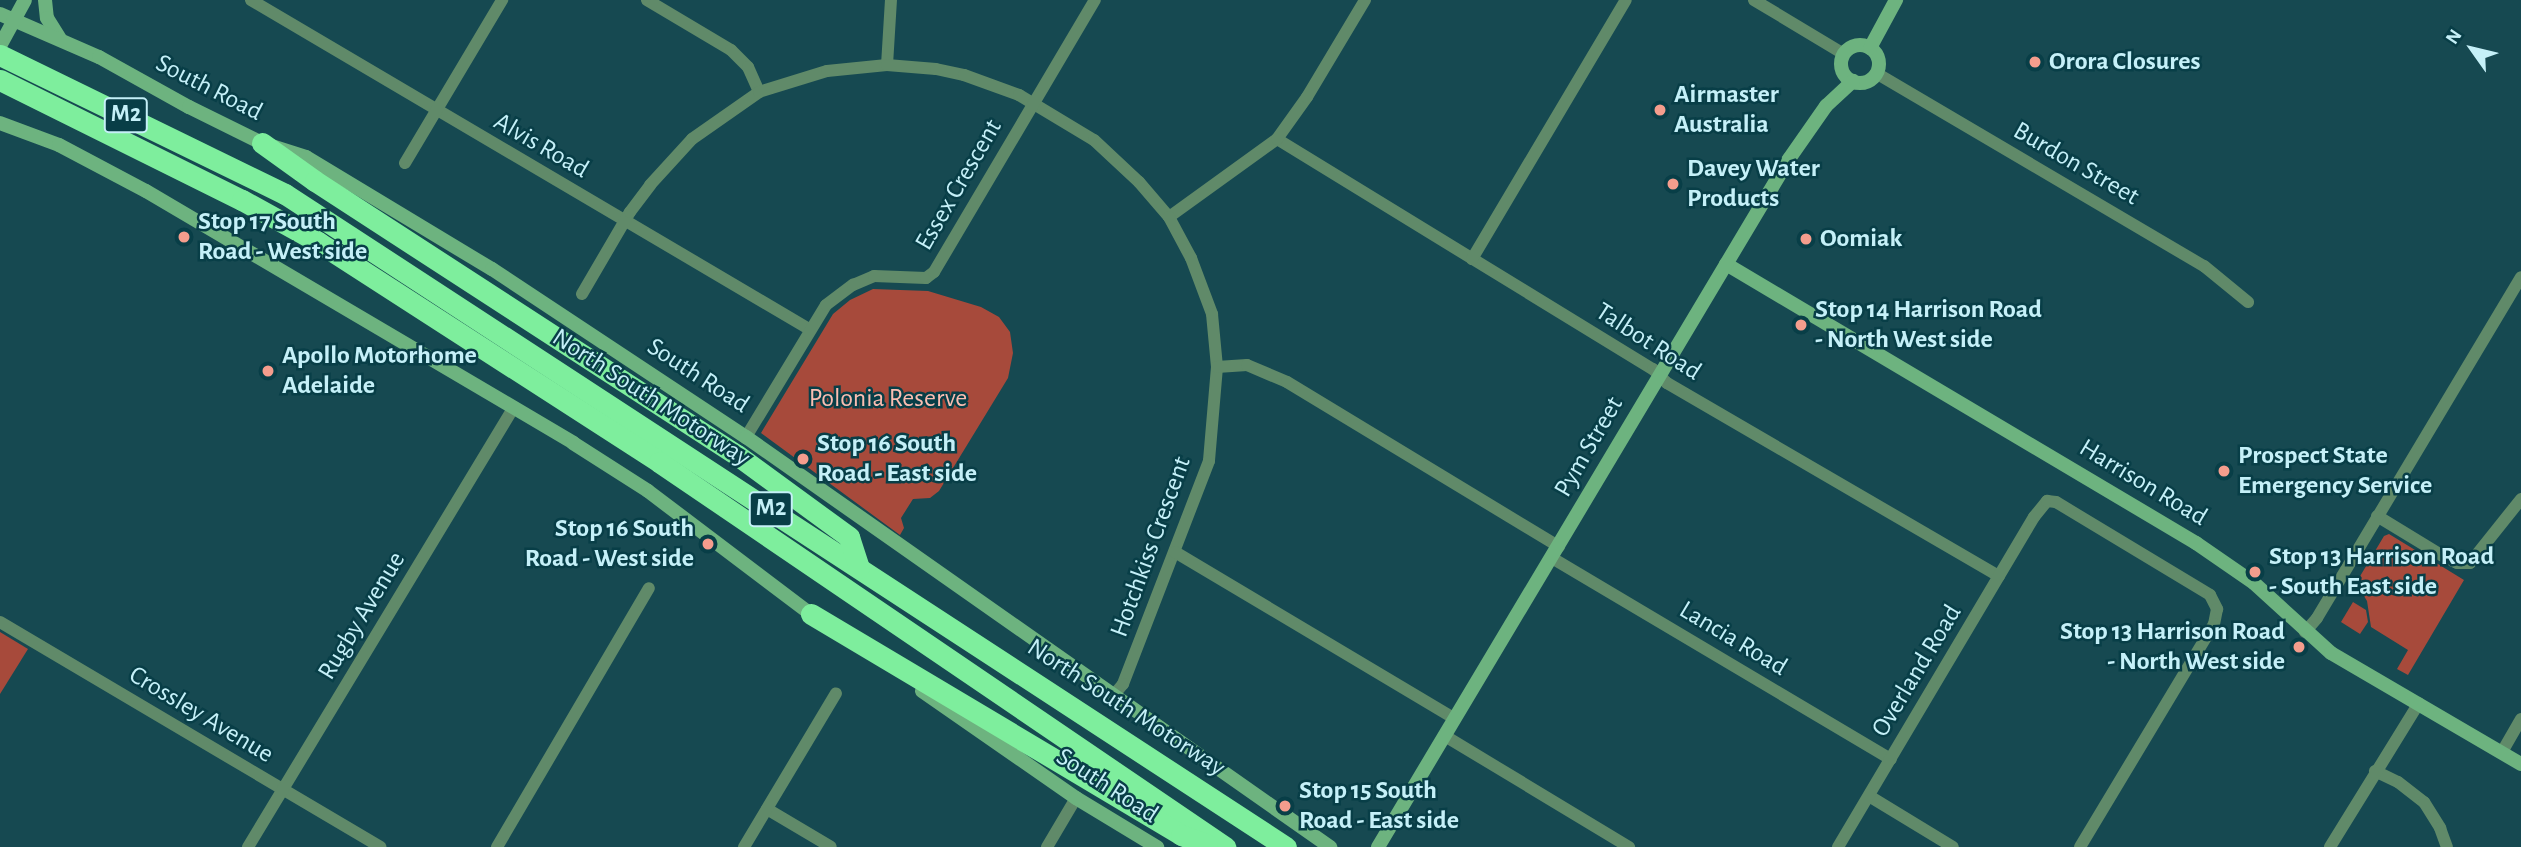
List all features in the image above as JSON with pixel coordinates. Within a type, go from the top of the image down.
[{"type":"highway","name":"North South Motorway","points":[[0,55],[285,194],[1286,847]]},
{"type":"highway","name":"North South Motorway","points":[[0,80],[242,200],[318,242],[648,454],[1225,847]]},
{"type":"highway","points":[[262,142],[327,189],[737,455],[849,537],[859,567]]},
{"type":"highway","points":[[811,614],[1181,835],[1215,847]]},
{"type":"main road","points":[[0,46],[7,17],[25,0]]},
{"type":"main road","points":[[45,0],[47,18],[60,39]]},
{"type":"main road","points":[[1870,48],[1896,0]]},
{"type":"main road","name":"South Road","points":[[7,17],[60,39],[262,142],[306,157],[492,270],[746,437],[1330,847]]},
{"type":"main road","points":[[1857,45],[1870,48],[1879,61],[1876,74],[1865,82],[1853,82],[1843,71],[1844,54],[1857,45]]},
{"type":"main road","name":"Pym Street","points":[[1378,847],[1726,264],[1814,123],[1826,106],[1853,82]]},
{"type":"main road","name":"South Road","points":[[1,124],[59,145],[146,191],[514,407],[648,491],[811,614],[1076,798],[1157,847]]},
{"type":"main road","name":"Harrison Road","points":[[1726,264],[2196,543],[2254,583],[2331,653],[2521,764]]},
{"type":"street","name":"Alvis Road","points":[[251,0],[435,111],[809,329]]},
{"type":"street","points":[[405,163],[502,0]]},
{"type":"street","points":[[647,0],[731,50],[748,67],[760,92]]},
{"type":"street","points":[[887,65],[891,0]]},
{"type":"street","name":"Essex Crescent","points":[[746,437],[826,305],[853,285],[874,276],[926,278],[934,272],[1095,0]]},
{"type":"street","points":[[1169,217],[1277,139],[1307,97],[1365,0]]},
{"type":"street","points":[[1472,259],[1626,0]]},
{"type":"street","points":[[1754,0],[1844,54]]},
{"type":"street","name":"Hotchkiss Crescent","points":[[582,294],[624,221],[650,185],[692,139],[760,92],[827,71],[887,65],[936,69],[964,75],[1033,103],[1094,140],[1139,182],[1169,217],[1191,258],[1212,314],[1217,367],[1209,461],[1123,684],[1112,696]]},
{"type":"street","name":"Burdon Street","points":[[1876,74],[2204,266],[2248,302]]},
{"type":"street","name":"Talbot Road","points":[[1277,139],[1660,375],[1667,383],[1999,576]]},
{"type":"street","points":[[2305,632],[2317,618],[2519,284]]},
{"type":"street","name":"Lancia Road","points":[[1217,367],[1247,365],[1287,382],[1555,552],[1891,759]]},
{"type":"street","name":"Rugby Avenue","points":[[248,847],[514,407]]},
{"type":"street","points":[[2377,516],[2446,558],[2457,563],[2470,563],[2521,499]]},
{"type":"street","name":"Overland Road","points":[[1838,847],[2034,517],[2047,501],[2056,502],[2210,595],[2217,609],[2214,624],[2080,847]]},
{"type":"street","points":[[1175,552],[1455,719]]},
{"type":"street","points":[[497,847],[649,588]]},
{"type":"street","name":"Crossley Avenue","points":[[0,622],[380,847]]},
{"type":"street","points":[[744,847],[836,693]]},
{"type":"street","points":[[2330,847],[2419,703]]},
{"type":"street","points":[[2502,752],[2521,719]]},
{"type":"street","points":[[1445,736],[1629,847]]},
{"type":"street","points":[[2375,771],[2398,782],[2424,802],[2440,828],[2447,847]]},
{"type":"street","points":[[1869,796],[1953,847]]},
{"type":"street","points":[[1047,847],[1076,798]]},
{"type":"street","points":[[767,809],[831,847]]},
{"type":"green space","name":"Polonia Reserve","points":[[873,289],[928,291],[981,307],[999,317],[1010,332],[1013,353],[1008,378],[939,491],[930,498],[913,499],[901,518],[904,528],[900,535],[761,433],[833,314],[850,300]]},
{"type":"green space","points":[[2389,534],[2464,580],[2408,675],[2397,669],[2408,650],[2371,627],[2367,601],[2356,583],[2384,536]]},
{"type":"green space","points":[[2353,602],[2366,610],[2368,622],[2360,634],[2341,622]]},
{"type":"green space","points":[[0,632],[28,649],[0,694]]},
{"type":"place","name":"Orora Closures","points":[[2035,62]]},
{"type":"place","name":"Airmaster Australia","points":[[1660,110]]},
{"type":"place","name":"Davey Water Products","points":[[1673,184]]},
{"type":"place","name":"Stop 17 South Road - West side","points":[[184,237]]},
{"type":"place","name":"Oomiak","points":[[1806,239]]},
{"type":"place","name":"Stop 14 Harrison Road - North West side","points":[[1801,325]]},
{"type":"place","name":"Apollo Motorhome Adelaide","points":[[268,371]]},
{"type":"place","name":"Stop 16 South Road - East side","points":[[803,459]]},
{"type":"place","name":"Prospect State Emergency Service","points":[[2224,471]]},
{"type":"place","name":"Stop 16 South Road - West side","points":[[708,544]]},
{"type":"place","name":"Stop 13 Harrison Road - South East side","points":[[2255,572]]},
{"type":"place","name":"Stop 13 Harrison Road - North West side","points":[[2299,647]]},
{"type":"place","name":"Stop 15 South Road - East side","points":[[1285,806]]}]
